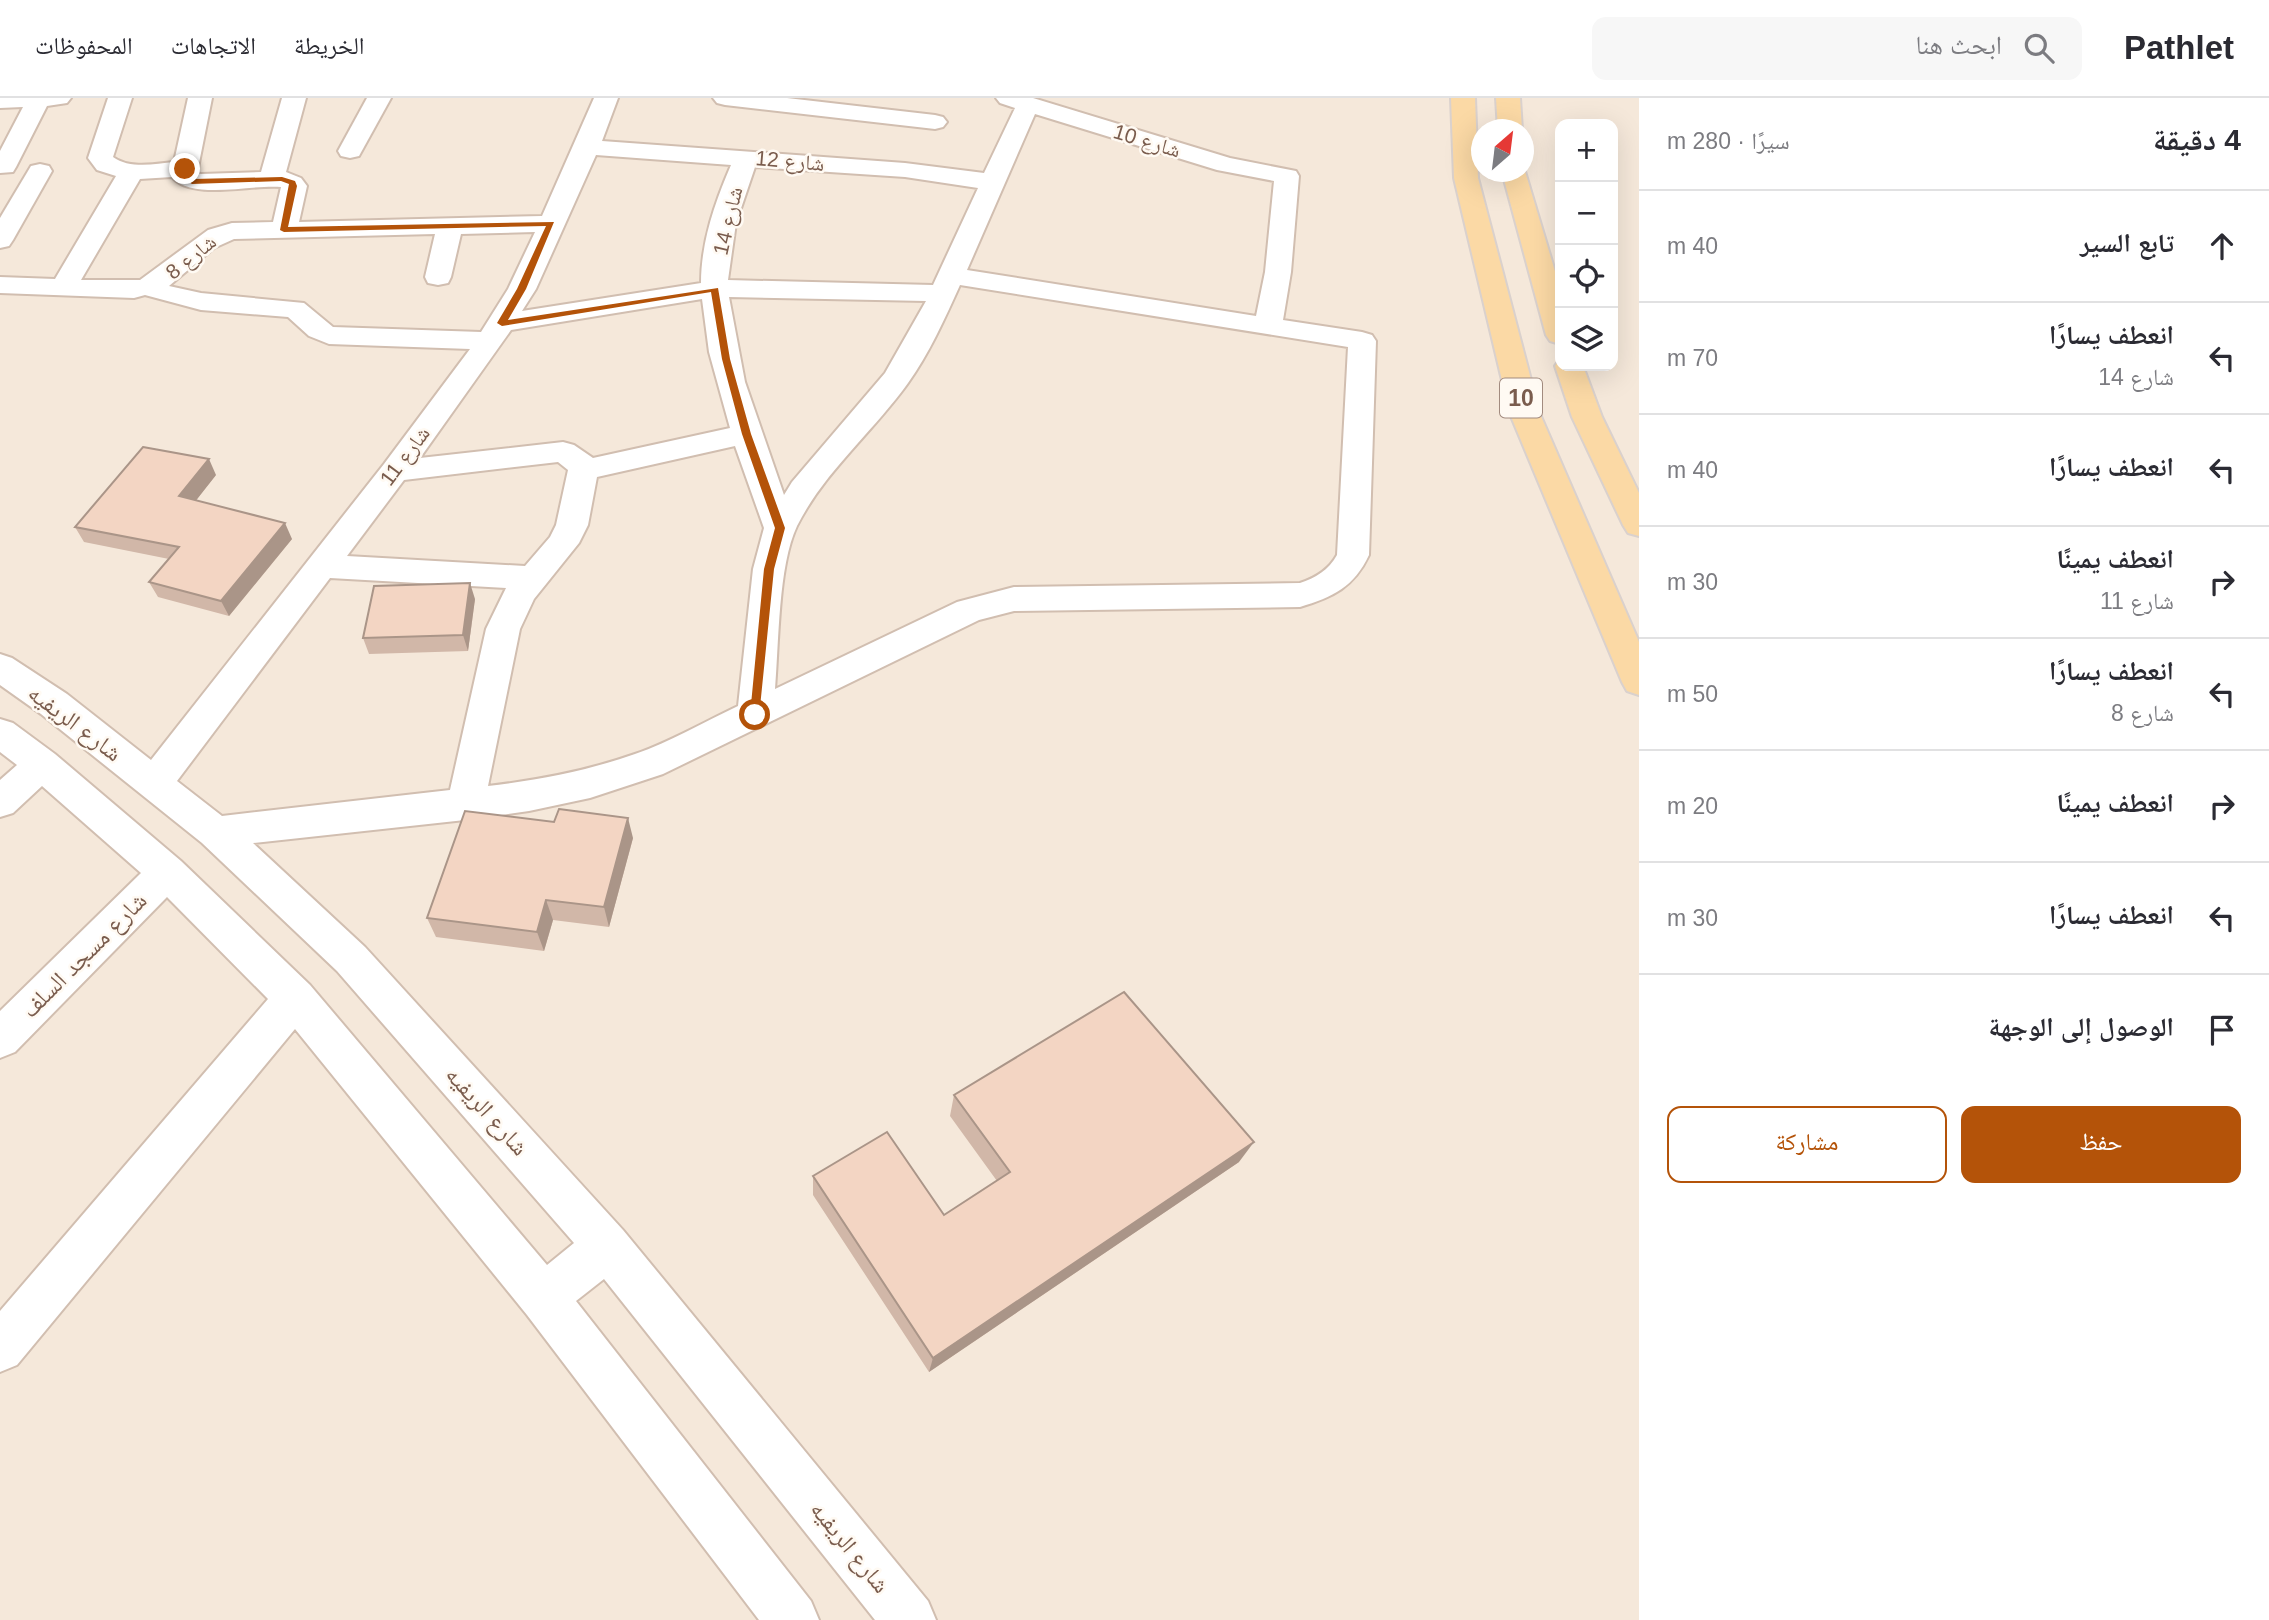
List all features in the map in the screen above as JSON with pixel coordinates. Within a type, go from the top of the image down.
[{"type":"main road","name":"10","points":[[1463,98],[1466,178],[1525,414],[1639,682]]},
{"type":"main road","points":[[1508,98],[1509,119]]},
{"type":"main road","points":[[1517,182],[1555,317]]},
{"type":"main road","name":"10","points":[[1571,371],[1587,417],[1639,525]]},
{"type":"street","points":[[0,101],[59,98]]},
{"type":"street","points":[[120,98],[100,158],[110,168],[132,171],[185,169]]},
{"type":"street","points":[[200,98],[184,176],[192,181],[288,180],[294,186],[284,230]]},
{"type":"street","points":[[271,180],[294,98]]},
{"type":"street","points":[[350,150],[379,98]]},
{"type":"street","name":"شارع 11","points":[[153,784],[395,471],[496,332],[522,289],[587,147],[606,98]]},
{"type":"street","points":[[725,98],[920,146],[949,98]]},
{"type":"street","points":[[4,167],[39,99]]},
{"type":"street","points":[[755,715],[769,569],[780,528],[803,489],[897,378],[931,319],[992,182],[1018,101]]},
{"type":"street","name":"شارع 10","points":[[1018,101],[1226,165],[1287,176],[1278,272],[1268,326]]},
{"type":"street","name":"شارع 12","points":[[587,147],[747,158],[920,146],[992,182]]},
{"type":"street","name":"شارع 14","points":[[747,158],[724,218],[715,289],[726,359],[746,434],[780,528]]},
{"type":"street","points":[[0,240],[40,171]]},
{"type":"street","points":[[64,286],[132,171]]},
{"type":"street","name":"شارع 8","points":[[0,285],[134,289],[147,287],[167,277],[210,237],[232,231],[551,224]]},
{"type":"street","points":[[438,277],[450,226]]},
{"type":"street","points":[[147,287],[166,296],[193,302],[293,309],[305,315],[317,331],[329,335],[496,332],[715,289],[946,284],[1268,326],[1362,341],[1353,555],[1348,569],[1336,581],[1320,590],[1300,594],[1038,598],[990,604],[650,764],[590,783],[528,796],[215,832]]},
{"type":"street","points":[[583,470],[746,434]]},
{"type":"street","points":[[395,471],[563,452],[581,462],[583,470],[572,525],[564,543],[515,602],[503,629],[465,804]]},
{"type":"street","points":[[319,566],[533,578]]},
{"type":"street","name":"شارع الريفيه","points":[[0,667],[54,704],[215,832],[351,959],[607,1246],[909,1620]]},
{"type":"street","points":[[0,733],[42,764],[167,872],[295,998],[544,1298],[792,1620]]},
{"type":"street","points":[[0,802],[42,764]]},
{"type":"street","name":"شارع مسجد السلف","points":[[0,1039],[167,872]]},
{"type":"street","points":[[0,1348],[295,998]]},
{"type":"street","points":[[544,1298],[607,1246]]},
{"type":"shaded area","points":[[0,98],[1639,98],[1639,1620],[0,1620]]},
{"type":"building","points":[[143,447],[209,459],[179,496],[285,523],[221,601],[149,582],[179,547],[75,527]]},
{"type":"building","points":[[470,583],[463,635],[363,638],[374,586]]},
{"type":"building","points":[[559,809],[628,818],[604,907],[546,900],[537,932],[427,918],[465,811],[554,822]]},
{"type":"building","points":[[1124,992],[1254,1142],[933,1358],[813,1176],[887,1132],[944,1215],[1010,1172],[954,1095]]},
{"type":"route","points":[[185,169],[184,176],[187,179],[198,182],[288,180],[294,186],[284,230],[551,224],[522,289],[502,323],[715,289],[726,359],[746,434],[780,528],[769,569],[755,715]]}]
